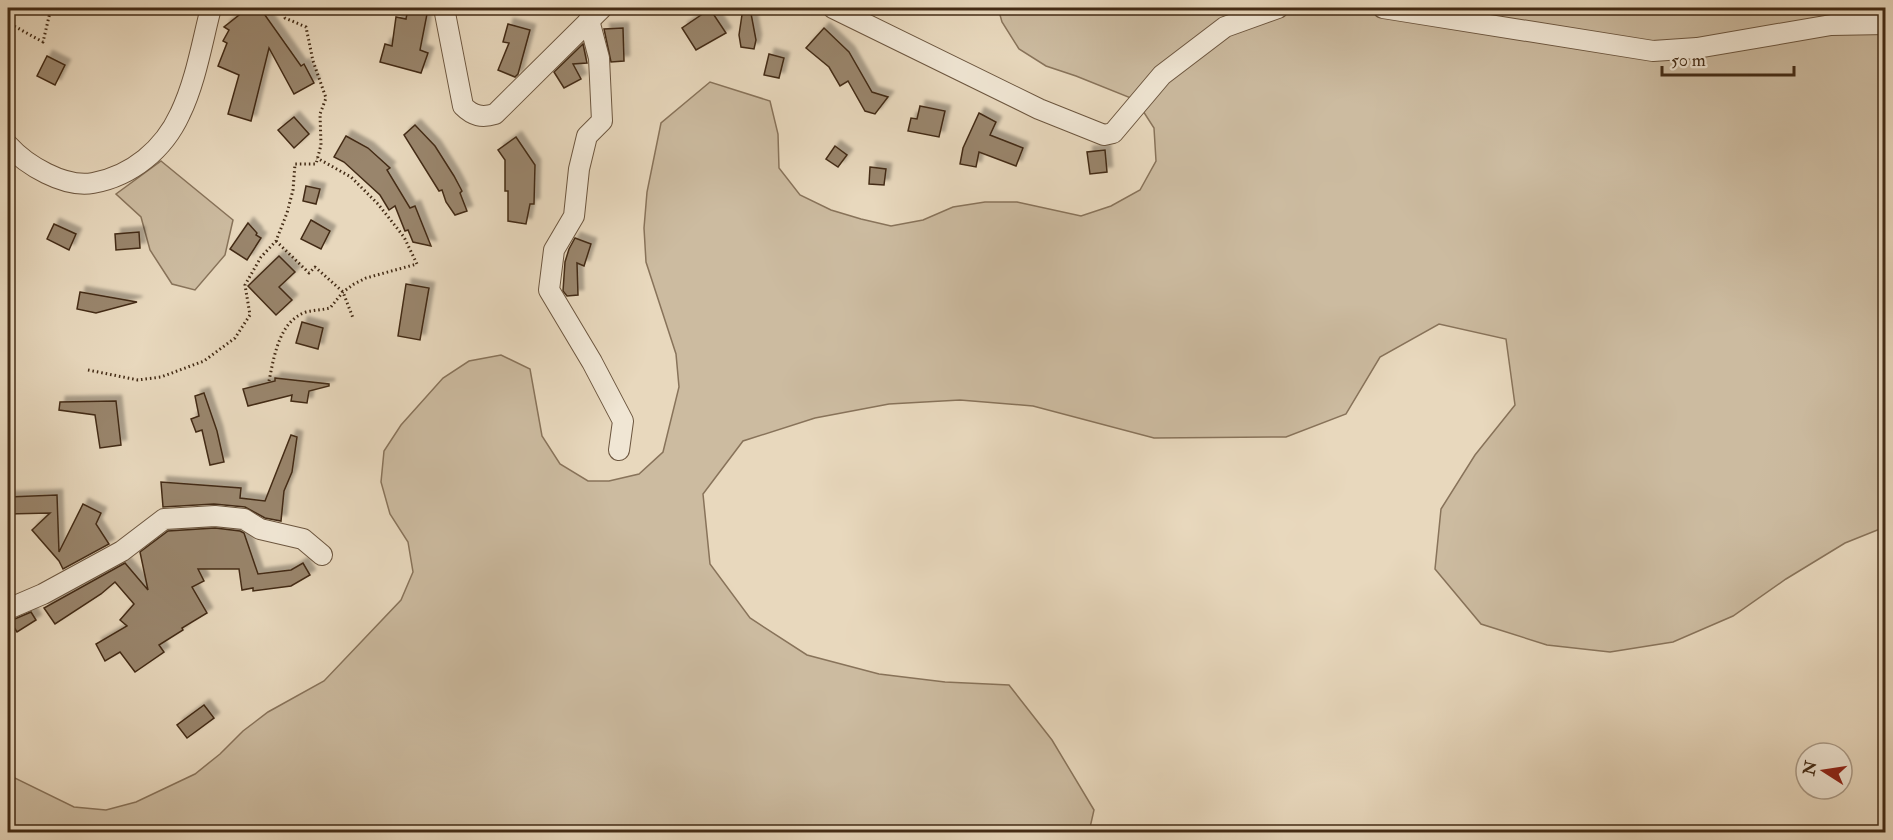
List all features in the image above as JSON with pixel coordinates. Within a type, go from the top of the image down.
[{"type":"street","points":[[8,145],[31,166],[52,176],[75,182],[92,183],[117,176],[135,167],[163,143],[180,114],[190,89],[211,8]]},
{"type":"street","points":[[444,8],[461,100],[468,111],[478,116],[495,114],[596,14]]},
{"type":"street","points":[[833,8],[1056,116],[1104,135],[1113,133],[1162,75],[1226,27],[1278,8]]},
{"type":"street","points":[[1383,8],[1653,51],[1697,48],[1831,25],[1886,24]]},
{"type":"street","points":[[596,14],[602,121],[587,136],[579,169],[574,216],[554,250],[549,290],[592,362],[623,421],[619,450]]},
{"type":"street","points":[[8,609],[43,594],[122,551],[164,519],[215,516],[244,519],[260,529],[303,539],[322,555]]},
{"type":"path","points":[[8,18],[14,26],[43,42],[51,8]]},
{"type":"path","points":[[88,370],[138,380],[161,377],[204,361],[235,338],[250,315],[245,285],[261,257],[276,241],[288,213],[295,164],[316,164],[321,145],[320,114],[326,98],[313,61],[306,27],[285,18],[281,8]]},
{"type":"path","points":[[8,32],[14,26]]},
{"type":"path","points":[[269,381],[273,360],[284,328],[304,313],[330,308],[344,292],[366,278],[417,264],[404,237],[378,204],[351,177],[317,158]]},
{"type":"path","points":[[276,241],[309,273],[315,267],[344,292],[352,318]]},
{"type":"shaded area","points":[[998,8],[1885,8],[1885,527],[1845,543],[1786,579],[1733,616],[1673,642],[1610,652],[1547,645],[1481,624],[1435,569],[1441,509],[1475,455],[1515,405],[1506,339],[1439,324],[1380,357],[1346,414],[1286,437],[1154,438],[1033,406],[960,400],[889,404],[815,418],[743,441],[703,494],[710,564],[750,618],[807,655],[879,674],[945,682],[1009,685],[1052,740],[1094,810],[1089,832],[8,832],[8,782],[15,778],[74,807],[106,810],[136,802],[195,774],[268,712],[324,681],[401,600],[413,572],[408,542],[390,514],[381,482],[384,451],[401,425],[443,378],[469,361],[501,355],[530,369],[542,436],[560,464],[588,481],[609,481],[639,474],[663,452],[679,387],[676,354],[646,262],[644,228],[647,192],[661,123],[710,82],[770,101],[778,134],[779,168],[800,195],[831,210],[861,219],[891,226],[923,220],[953,207],[985,202],[1017,202],[1081,216],[1111,206],[1140,190],[1156,161],[1154,128],[1136,100],[1046,66],[1019,49],[1002,22]]},
{"type":"shaded area","points":[[161,161],[233,220],[225,255],[195,290],[172,284],[150,250],[141,217],[116,194]]},
{"type":"building","points":[[248,8],[260,8],[301,66],[304,64],[314,83],[294,94],[269,48],[251,121],[228,114],[239,75],[218,66],[227,43],[223,41],[229,30],[224,27]]},
{"type":"building","points":[[408,8],[428,9],[420,50],[428,53],[421,73],[380,62],[385,44],[392,46],[396,17],[406,19]]},
{"type":"building","points":[[743,8],[750,8],[756,40],[754,49],[741,47],[739,35]]},
{"type":"building","points":[[710,9],[726,33],[696,50],[682,28]]},
{"type":"building","points":[[508,24],[530,30],[518,74],[515,77],[498,70],[509,43],[503,42]]},
{"type":"building","points":[[623,28],[624,61],[611,62],[604,29]]},
{"type":"building","points":[[824,28],[849,52],[872,92],[888,97],[875,114],[865,111],[848,81],[840,86],[829,67],[806,48]]},
{"type":"building","points":[[583,44],[587,63],[573,64],[581,79],[564,88],[554,72]]},
{"type":"building","points":[[769,54],[784,58],[779,78],[764,75]]},
{"type":"building","points":[[47,56],[65,65],[55,85],[37,76]]},
{"type":"building","points":[[920,106],[945,111],[939,137],[908,131],[911,118],[917,119]]},
{"type":"building","points":[[979,113],[996,122],[990,135],[1023,148],[1016,166],[979,152],[976,167],[960,164],[963,148]]},
{"type":"building","points":[[294,117],[309,134],[294,148],[278,130]]},
{"type":"building","points":[[415,125],[435,146],[454,176],[462,191],[460,193],[467,211],[455,215],[446,202],[442,190],[439,191],[404,135]]},
{"type":"building","points":[[346,136],[368,148],[390,168],[387,170],[410,208],[415,206],[431,246],[413,242],[408,230],[405,231],[395,206],[389,210],[380,195],[344,162],[334,157]]},
{"type":"building","points":[[516,137],[535,165],[534,204],[530,204],[526,224],[508,221],[505,160],[498,150]]},
{"type":"building","points":[[835,146],[847,155],[838,167],[826,159]]},
{"type":"building","points":[[1105,150],[1107,172],[1090,174],[1087,152]]},
{"type":"building","points":[[870,167],[886,169],[884,185],[869,184]]},
{"type":"building","points":[[306,186],[320,189],[316,204],[303,201]]},
{"type":"building","points":[[311,220],[330,231],[321,249],[301,239]]},
{"type":"building","points":[[248,223],[257,233],[256,235],[261,238],[247,260],[230,249]]},
{"type":"building","points":[[54,224],[76,234],[69,250],[47,239]]},
{"type":"building","points":[[139,232],[140,248],[116,250],[115,234]]},
{"type":"building","points":[[575,238],[591,244],[584,266],[577,263],[578,295],[567,296],[563,291],[565,262]]},
{"type":"building","points":[[279,256],[295,272],[279,287],[292,300],[276,315],[248,286]]},
{"type":"building","points":[[406,284],[429,288],[420,340],[398,336]]},
{"type":"building","points":[[80,292],[137,302],[96,313],[77,309]]},
{"type":"building","points":[[302,322],[323,328],[318,349],[296,343]]},
{"type":"building","points":[[275,378],[329,384],[329,386],[309,391],[307,403],[291,401],[292,395],[248,406],[243,389],[275,381]]},
{"type":"building","points":[[204,393],[217,431],[224,462],[210,465],[202,430],[196,432],[191,419],[199,416],[195,396]]},
{"type":"building","points":[[116,401],[121,445],[100,448],[95,415],[59,410],[60,402]]},
{"type":"building","points":[[291,435],[297,437],[292,472],[284,491],[281,521],[265,518],[245,507],[214,504],[163,507],[161,482],[241,488],[240,498],[265,501]]},
{"type":"building","points":[[57,495],[59,552],[83,504],[101,513],[96,524],[109,544],[63,569],[59,561],[32,530],[50,513],[8,514],[8,497]]},
{"type":"building","points":[[215,528],[244,533],[258,574],[291,570],[303,563],[310,575],[291,586],[253,591],[253,588],[242,590],[239,569],[198,569],[204,581],[192,587],[207,613],[159,645],[164,652],[135,672],[120,652],[105,661],[96,644],[127,626],[120,620],[134,604],[115,582],[101,594],[55,624],[44,608],[125,563],[148,590],[140,552],[168,531]]},
{"type":"building","points":[[31,612],[36,620],[17,632],[10,621]]},
{"type":"building","points":[[204,705],[214,718],[187,738],[177,725]]}]
